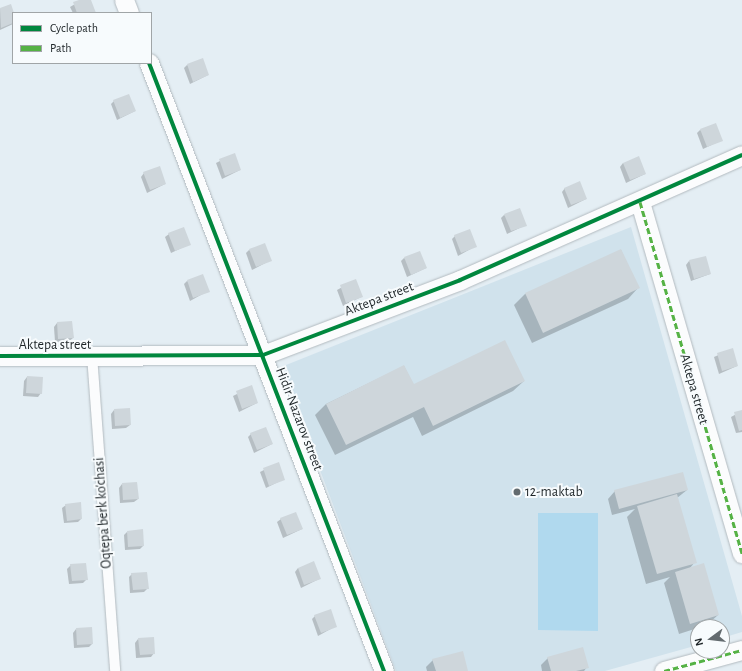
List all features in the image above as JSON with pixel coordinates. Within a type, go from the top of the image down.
[{"type":"street","points":[[124,0],[129,12]]},
{"type":"street","name":"Hidir Nazarov street","points":[[149,64],[384,671]]},
{"type":"street","name":"Aktepa street","points":[[0,356],[263,355],[460,280],[640,202],[742,155]]},
{"type":"street","name":"Aktepa street","points":[[640,202],[742,553]]},
{"type":"street","points":[[664,671],[742,650]]},
{"type":"lane","name":"Oqtepa berk ko'chasi","points":[[92,356],[115,671]]},
{"type":"shaded area","name":"12-maktab","points":[[631,227],[742,616],[742,632],[730,636],[730,619],[690,619],[690,647],[605,671],[396,671],[281,367]]},
{"type":"shaded area","points":[[538,513],[598,513],[598,631],[538,630]]},
{"type":"building","points":[[79,0],[91,0],[96,12],[77,12],[73,2]]},
{"type":"building","points":[[11,4],[14,12],[12,12],[12,23],[1,28],[0,8]]},
{"type":"building","points":[[203,58],[209,75],[193,82],[187,64]]},
{"type":"building","points":[[129,94],[136,111],[120,118],[113,100]]},
{"type":"building","points":[[716,123],[723,141],[707,147],[700,129]]},
{"type":"building","points":[[235,153],[241,170],[225,176],[219,159]]},
{"type":"building","points":[[639,156],[646,174],[630,180],[623,163]]},
{"type":"building","points":[[160,166],[166,184],[150,190],[143,172]]},
{"type":"building","points":[[580,181],[587,199],[571,205],[564,188]]},
{"type":"building","points":[[520,208],[527,226],[511,231],[504,214]]},
{"type":"building","points":[[184,227],[191,245],[175,251],[168,233]]},
{"type":"building","points":[[470,229],[477,247],[461,253],[454,235]]},
{"type":"building","points":[[265,243],[272,261],[256,267],[249,249]]},
{"type":"building","points":[[621,249],[640,288],[543,333],[525,293]]},
{"type":"building","points":[[420,251],[427,268],[411,275],[404,257]]},
{"type":"building","points":[[706,256],[711,274],[694,279],[689,260]]},
{"type":"building","points":[[203,274],[210,292],[193,298],[187,280]]},
{"type":"building","points":[[356,279],[363,297],[346,303],[340,285]]},
{"type":"building","points":[[72,321],[74,338],[58,339],[57,322]]},
{"type":"building","points":[[505,340],[525,381],[433,426],[424,407],[346,445],[326,404],[404,365],[414,384]]},
{"type":"building","points":[[733,348],[738,366],[722,371],[717,353]]},
{"type":"building","points":[[27,376],[43,377],[42,394],[26,393]]},
{"type":"building","points":[[252,385],[258,403],[242,409],[236,391]]},
{"type":"building","points":[[130,408],[131,425],[115,426],[114,409]]},
{"type":"building","points":[[742,410],[742,430],[739,431],[734,412]]},
{"type":"building","points":[[266,427],[273,444],[257,450],[250,433]]},
{"type":"building","points":[[279,462],[285,480],[269,486],[263,468]]},
{"type":"building","points":[[683,472],[688,490],[619,509],[614,490]]},
{"type":"building","points":[[137,482],[139,499],[123,500],[122,483]]},
{"type":"building","points":[[677,494],[697,563],[657,574],[637,506]]},
{"type":"building","points":[[81,502],[82,519],[67,521],[65,504]]},
{"type":"building","points":[[296,512],[303,529],[287,535],[280,518]]},
{"type":"building","points":[[143,529],[144,546],[128,547],[127,531]]},
{"type":"building","points":[[314,561],[321,579],[304,585],[298,568]]},
{"type":"building","points":[[86,563],[88,580],[72,581],[70,564]]},
{"type":"building","points":[[704,563],[719,615],[706,619],[690,619],[690,624],[675,572]]},
{"type":"building","points":[[147,572],[149,589],[133,590],[131,573]]},
{"type":"building","points":[[331,609],[337,627],[321,633],[314,615]]},
{"type":"building","points":[[92,627],[93,644],[77,645],[76,628]]},
{"type":"building","points":[[154,637],[155,654],[140,655],[138,638]]},
{"type":"building","points":[[583,647],[589,668],[576,671],[551,671],[547,657]]},
{"type":"building","points":[[463,651],[468,671],[436,671],[432,659]]},
{"type":"marked path","points":[[640,202],[742,553]]},
{"type":"marked path","points":[[664,671],[742,650]]},
{"type":"cycle path","points":[[149,64],[384,671]]},
{"type":"cycle path","points":[[0,356],[263,355],[460,280],[742,155]]},
{"type":"place","name":"12-maktab","points":[[517,492]]}]
